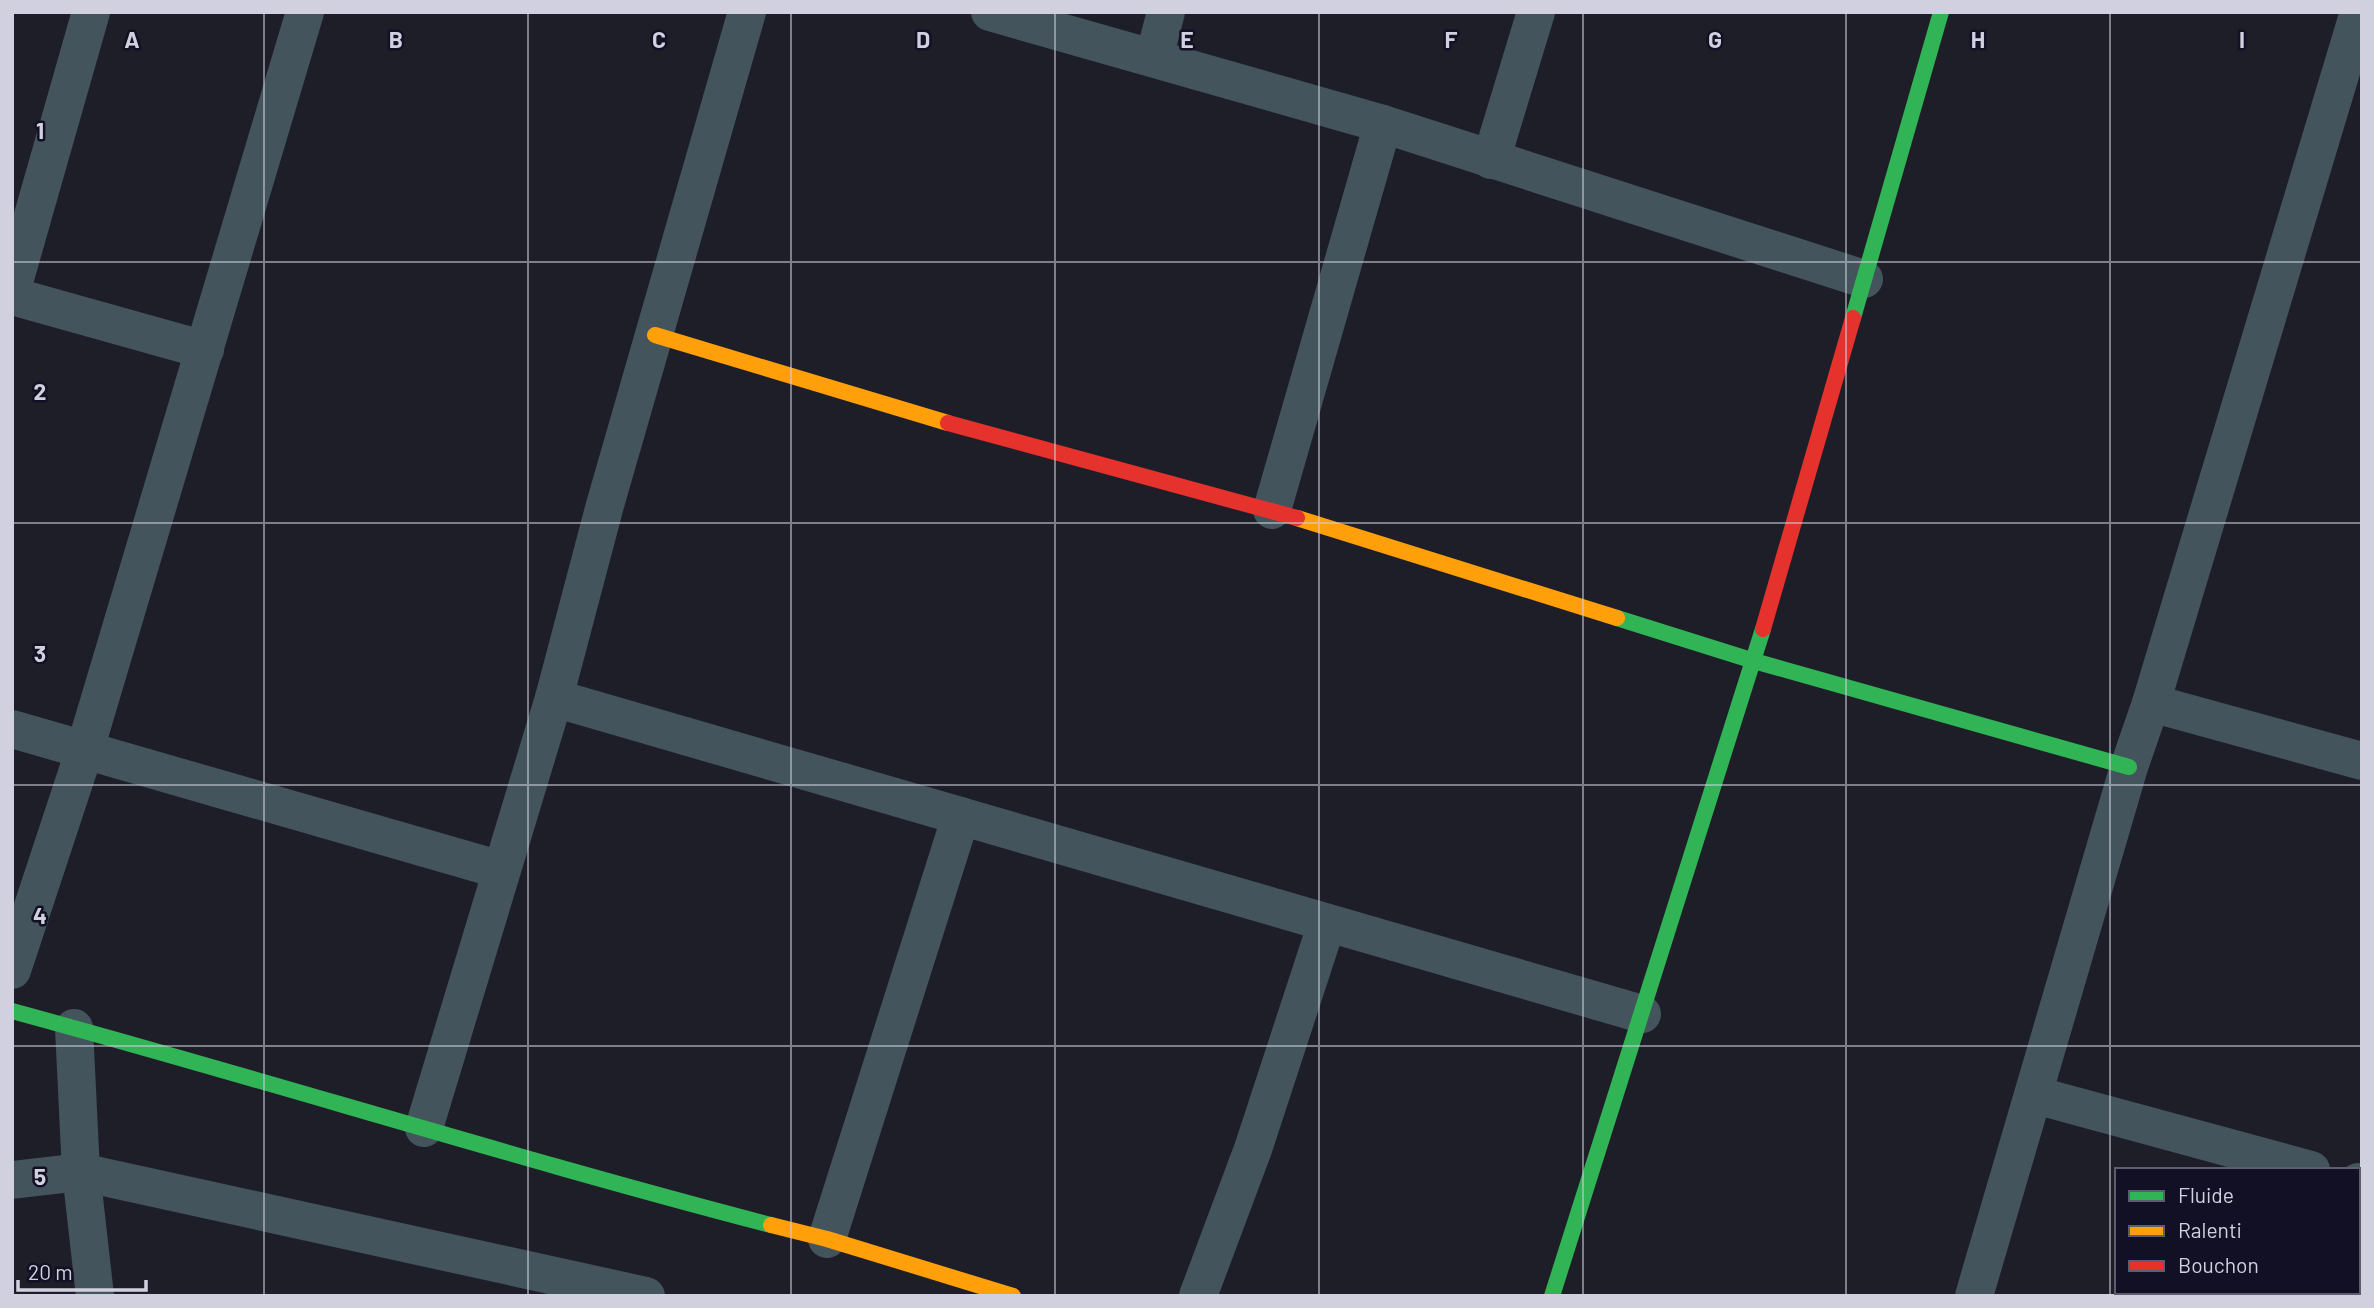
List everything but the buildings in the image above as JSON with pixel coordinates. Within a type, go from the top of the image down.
[{"type":"street","points":[[12,289],[91,12]]},
{"type":"street","points":[[12,970],[85,749],[305,12]]},
{"type":"street","points":[[424,1128],[554,698],[605,505],[747,12]]},
{"type":"street","points":[[990,12],[1383,124],[1864,279]]},
{"type":"street","points":[[1154,58],[1166,12]]},
{"type":"street","points":[[1491,160],[1536,12]]},
{"type":"street","points":[[1552,1296],[1754,661],[1941,12]]},
{"type":"street","points":[[1974,1296],[2129,767],[2151,703],[2359,12]]},
{"type":"street","points":[[1272,510],[1383,124]]},
{"type":"street","points":[[12,296],[205,349]]},
{"type":"street","points":[[655,335],[965,428],[1272,510],[1754,661],[2129,767]]},
{"type":"street","points":[[554,698],[1642,1014]]},
{"type":"street","points":[[2151,703],[2362,761]]},
{"type":"street","points":[[12,729],[501,870]]},
{"type":"street","points":[[827,1238],[961,816]]},
{"type":"street","points":[[1198,1296],[1253,1150],[1327,923]]},
{"type":"street","points":[[12,1011],[610,1183],[827,1238],[1013,1296]]},
{"type":"street","points":[[74,1028],[81,1172],[94,1296]]},
{"type":"street","points":[[2035,1095],[2304,1168]]},
{"type":"street","points":[[12,1180],[81,1172],[646,1296]]},
{"type":"traffic: fast","points":[[1853,318],[1941,12]]},
{"type":"traffic: fast","points":[[1617,618],[1754,661],[2129,767]]},
{"type":"traffic: fast","points":[[1552,1296],[1763,629]]},
{"type":"traffic: fast","points":[[12,1011],[771,1225]]},
{"type":"traffic: slow","points":[[655,335],[948,423]]},
{"type":"traffic: slow","points":[[1297,518],[1617,618]]},
{"type":"traffic: slow","points":[[771,1225],[827,1239],[1013,1296]]},
{"type":"traffic: jam","points":[[1763,629],[1853,318]]},
{"type":"traffic: jam","points":[[948,423],[1297,518]]}]
